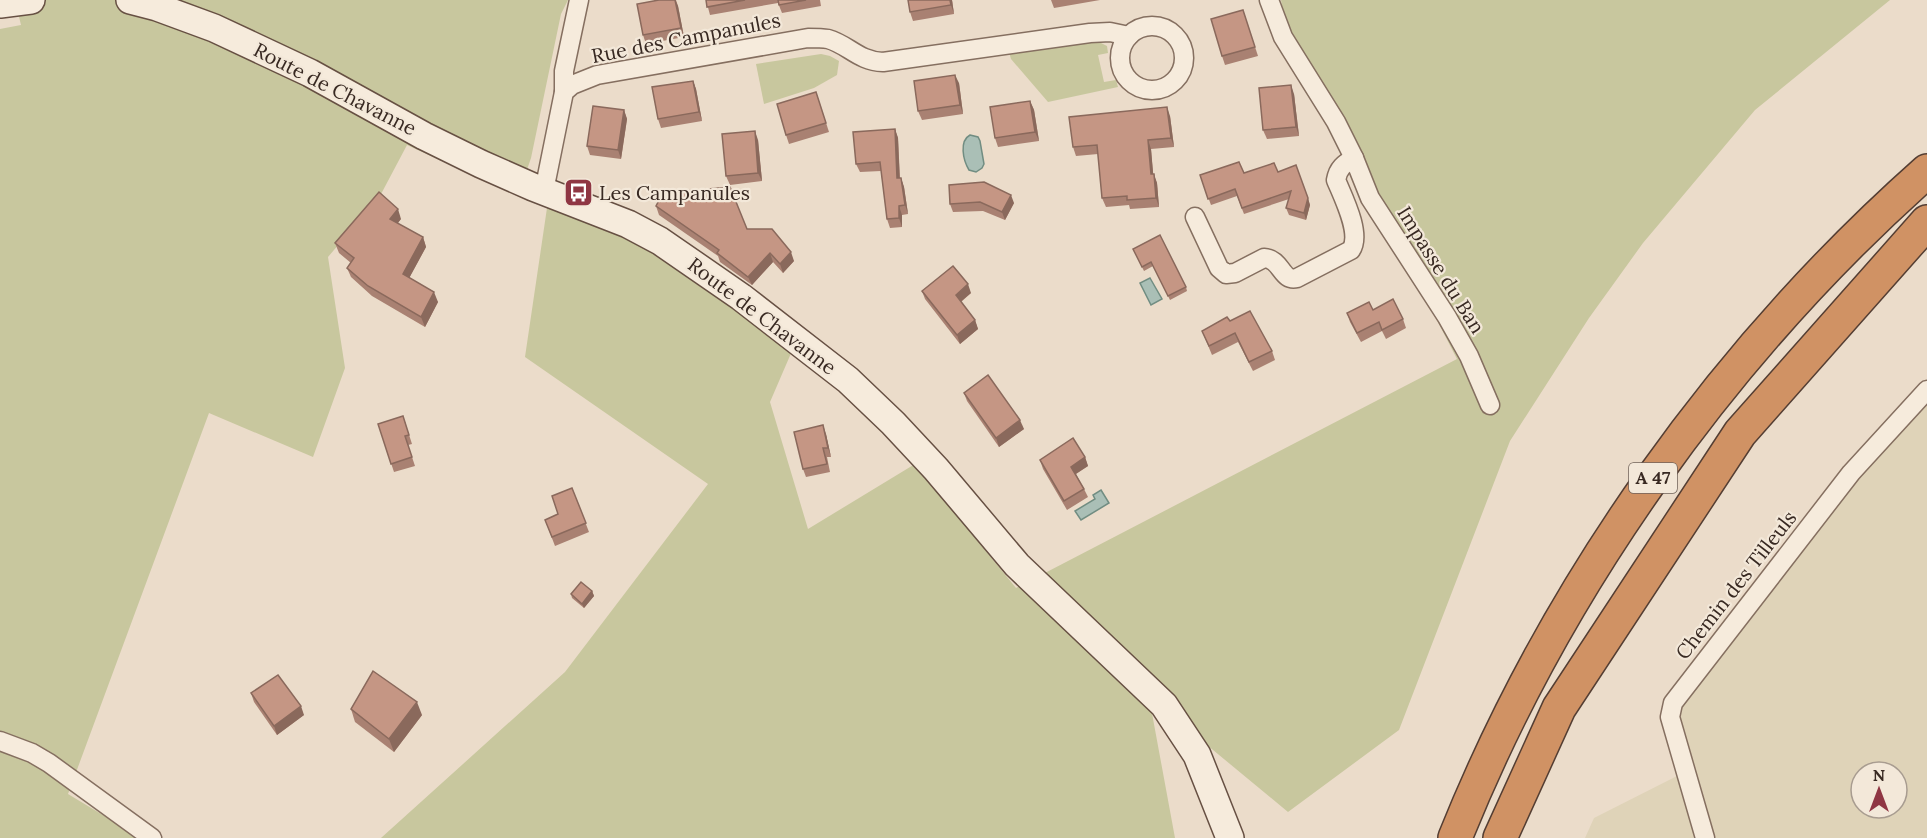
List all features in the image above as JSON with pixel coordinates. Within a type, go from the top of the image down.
[{"type":"highway","name":"A 47","points":[[1455,838],[1525,685],[1565,614],[1657,472],[1716,395],[1767,334],[1821,274],[1927,171]]},
{"type":"highway","name":"A 47","points":[[1500,838],[1559,708],[1740,433],[1927,222]]},
{"type":"main road","points":[[0,4],[31,0]]},
{"type":"main road","name":"Route de Chavanne","points":[[130,0],[157,7],[214,28],[310,73],[443,145],[544,191],[628,224],[660,241],[741,297],[848,380],[893,423],[936,469],[1017,565],[1164,705],[1197,755],[1230,838]]},
{"type":"street","points":[[544,191],[564,93],[564,71],[579,0]]},
{"type":"street","name":"Impasse du Ban","points":[[1269,0],[1283,37],[1336,122],[1370,198],[1442,309],[1469,356],[1490,405]]},
{"type":"street","name":"Rue des Campanules","points":[[564,93],[572,85],[597,75],[808,38],[829,39],[871,62],[883,62],[1090,33],[1110,32],[1129,36]]},
{"type":"street","points":[[1195,217],[1219,268],[1226,274],[1235,273],[1264,258],[1276,261],[1287,277],[1297,278],[1351,250],[1356,244],[1356,233],[1336,180],[1338,171],[1354,158]]},
{"type":"street","name":"Chemin des Tilleuls","points":[[1705,838],[1670,717],[1673,704],[1851,473],[1927,390]]},
{"type":"street","points":[[0,741],[32,753],[49,763],[152,838]]},
{"type":"shaded area","points":[[970,135],[978,137],[980,141],[984,164],[976,172],[969,170],[964,156],[964,142]]},
{"type":"shaded area","points":[[1150,278],[1162,299],[1151,305],[1140,283]]},
{"type":"shaded area","points":[[1927,380],[1927,838],[1585,838],[1594,818],[1677,776],[1663,718],[1666,698],[1840,471]]},
{"type":"shaded area","points":[[1101,490],[1109,503],[1081,520],[1075,511],[1095,499],[1093,495]]},
{"type":"green space","points":[[15,0],[568,0],[561,14],[531,158],[518,196],[407,145],[380,196],[328,257],[345,368],[313,457],[209,413],[68,794],[141,838],[0,838],[0,29],[21,25]]},
{"type":"green space","points":[[1281,0],[1890,0],[1755,110],[1643,243],[1589,318],[1510,441],[1399,730],[1288,812],[1149,697],[1175,838],[381,838],[565,672],[708,484],[525,357],[547,208],[658,249],[792,351],[770,402],[808,529],[915,464],[1016,588],[1457,359],[1286,28]]},
{"type":"green space","points":[[1097,41],[1107,46],[1108,53],[1098,55],[1104,82],[1116,80],[1118,87],[1048,102],[1011,59],[1009,52]]},
{"type":"green space","points":[[821,54],[839,61],[837,75],[814,88],[764,104],[756,64]]},
{"type":"building","points":[[675,0],[681,28],[643,35],[637,4]]},
{"type":"building","points":[[706,0],[745,0],[707,7]]},
{"type":"building","points":[[778,0],[806,0],[779,5]]},
{"type":"building","points":[[908,0],[950,0],[951,5],[910,12]]},
{"type":"building","points":[[1243,10],[1255,47],[1222,56],[1211,19]]},
{"type":"building","points":[[955,75],[960,105],[918,111],[914,81]]},
{"type":"building","points":[[693,81],[699,112],[658,119],[652,87]]},
{"type":"building","points":[[1291,85],[1296,127],[1263,130],[1259,88]]},
{"type":"building","points":[[816,92],[826,123],[786,135],[777,104]]},
{"type":"building","points":[[1030,101],[1035,132],[995,138],[990,107]]},
{"type":"building","points":[[593,106],[624,110],[618,150],[587,146]]},
{"type":"building","points":[[1167,107],[1171,138],[1148,140],[1156,198],[1127,200],[1127,196],[1102,198],[1097,145],[1073,147],[1069,117]]},
{"type":"building","points":[[895,129],[897,178],[901,178],[905,205],[899,206],[899,218],[887,219],[880,162],[856,164],[853,132]]},
{"type":"building","points":[[755,131],[758,173],[726,176],[722,134]]},
{"type":"building","points":[[1239,162],[1244,173],[1274,163],[1278,172],[1296,165],[1308,198],[1304,213],[1286,208],[1291,191],[1242,208],[1235,189],[1208,199],[1200,175]]},
{"type":"building","points":[[984,182],[1011,195],[1002,212],[980,202],[950,204],[949,185]]},
{"type":"building","points":[[730,187],[747,229],[772,229],[791,252],[780,264],[770,253],[748,277],[717,253],[719,250],[656,206],[663,193]]},
{"type":"building","points":[[379,192],[398,209],[390,219],[423,237],[403,274],[434,292],[421,317],[368,286],[347,268],[354,258],[335,243]]},
{"type":"building","points":[[1160,235],[1186,287],[1168,296],[1151,262],[1142,267],[1133,249]]},
{"type":"building","points":[[953,266],[968,284],[956,295],[975,320],[957,335],[922,291]]},
{"type":"building","points":[[1393,299],[1403,319],[1382,330],[1379,322],[1357,333],[1347,313],[1369,302],[1373,310]]},
{"type":"building","points":[[1250,311],[1272,351],[1249,362],[1235,333],[1209,346],[1202,331],[1227,317],[1230,321]]},
{"type":"building","points":[[988,375],[1020,420],[996,438],[964,393]]},
{"type":"building","points":[[403,416],[409,435],[405,436],[412,457],[391,464],[378,424]]},
{"type":"building","points":[[823,425],[828,448],[823,448],[827,464],[803,469],[794,432]]},
{"type":"building","points":[[1073,438],[1085,457],[1071,467],[1084,489],[1064,501],[1040,460]]},
{"type":"building","points":[[572,488],[586,523],[552,537],[545,520],[558,514],[552,496]]},
{"type":"building","points":[[581,582],[592,591],[582,604],[571,594]]},
{"type":"building","points":[[373,671],[417,702],[389,739],[351,709]]},
{"type":"building","points":[[278,675],[301,706],[274,726],[251,693]]},
{"type":"place","name":"Les Campanules","points":[[578,193]]}]
